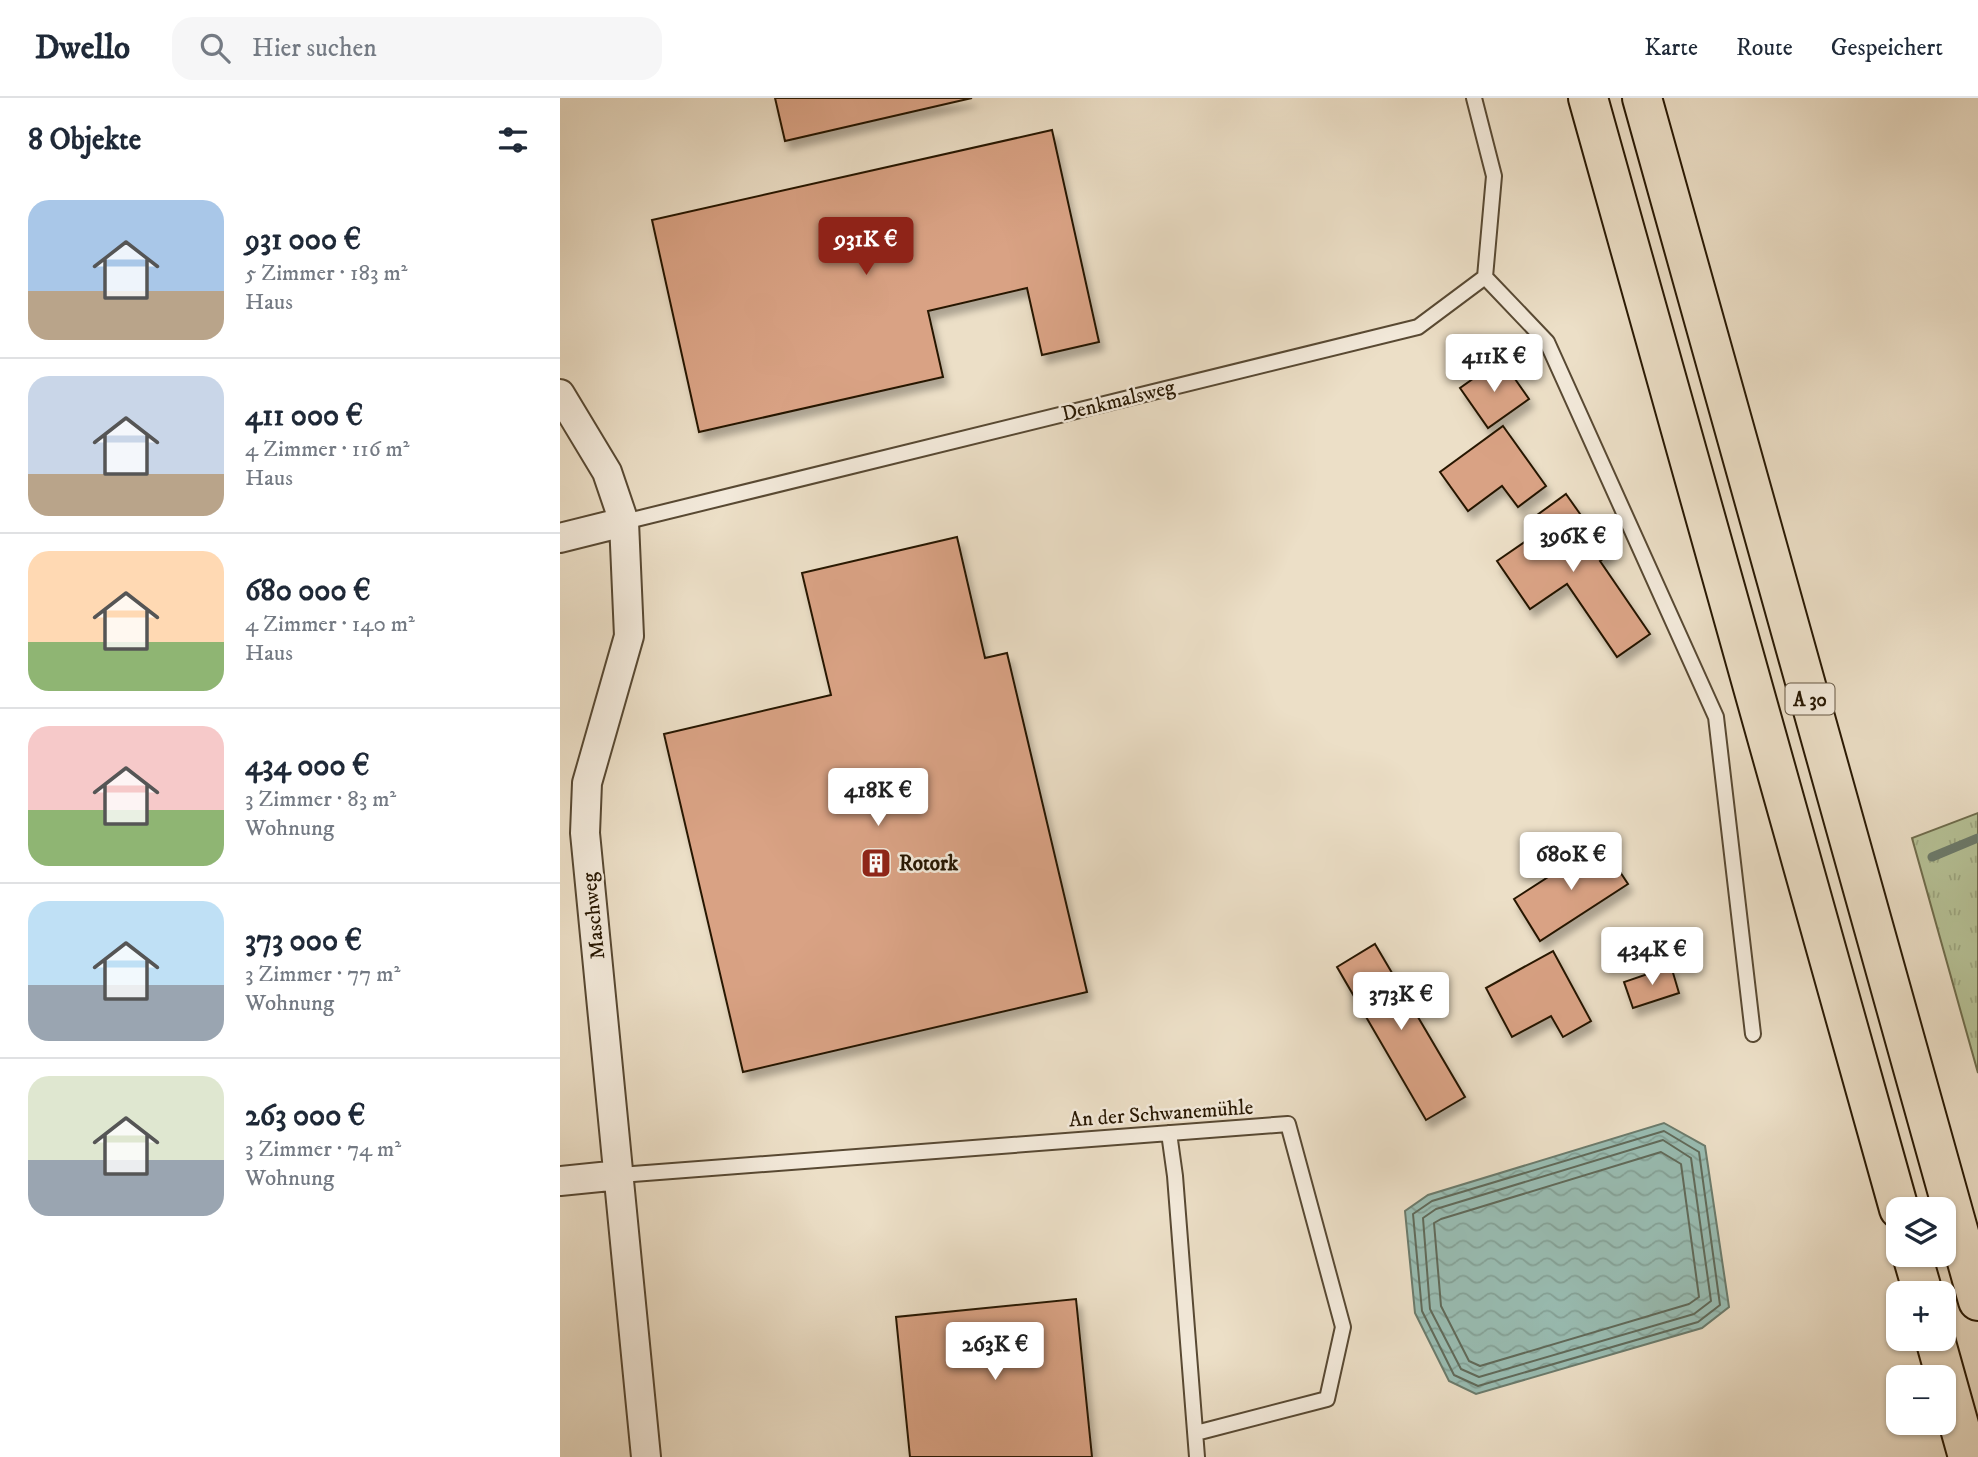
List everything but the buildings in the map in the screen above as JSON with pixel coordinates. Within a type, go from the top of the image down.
[{"type":"highway","name":"A 30","points":[[1588,98],[1896,1197]]},
{"type":"highway","name":"A 30","points":[[1642,98],[1978,1301]]},
{"type":"highway","points":[[1938,1351],[1968,1457]]},
{"type":"street","name":"Maschweg","points":[[560,394],[607,472],[624,522],[629,636],[587,783],[585,833],[646,1457]]},
{"type":"street","name":"Denkmalsweg","points":[[560,538],[624,522]]},
{"type":"street","points":[[560,1181],[620,1175]]},
{"type":"lane","points":[[1474,98],[1494,176],[1485,277],[1547,342],[1716,718],[1753,1034]]},
{"type":"lane","name":"Denkmalsweg","points":[[624,522],[1418,327],[1485,277]]},
{"type":"lane","name":"An der Schwanemühle","points":[[620,1175],[1288,1124],[1343,1327],[1326,1399],[1196,1433]]},
{"type":"lane","points":[[1169,1133],[1175,1176],[1197,1457]]},
{"type":"green space","points":[[1978,813],[1978,1073],[1912,838]]},
{"type":"water","points":[[1664,1123],[1705,1146],[1729,1307],[1702,1328],[1476,1394],[1449,1381],[1415,1313],[1405,1211],[1428,1195]]},
{"type":"waterway","points":[[1932,857],[1978,838]]},
{"type":"place","name":"Rotork","points":[[876,863]]}]
